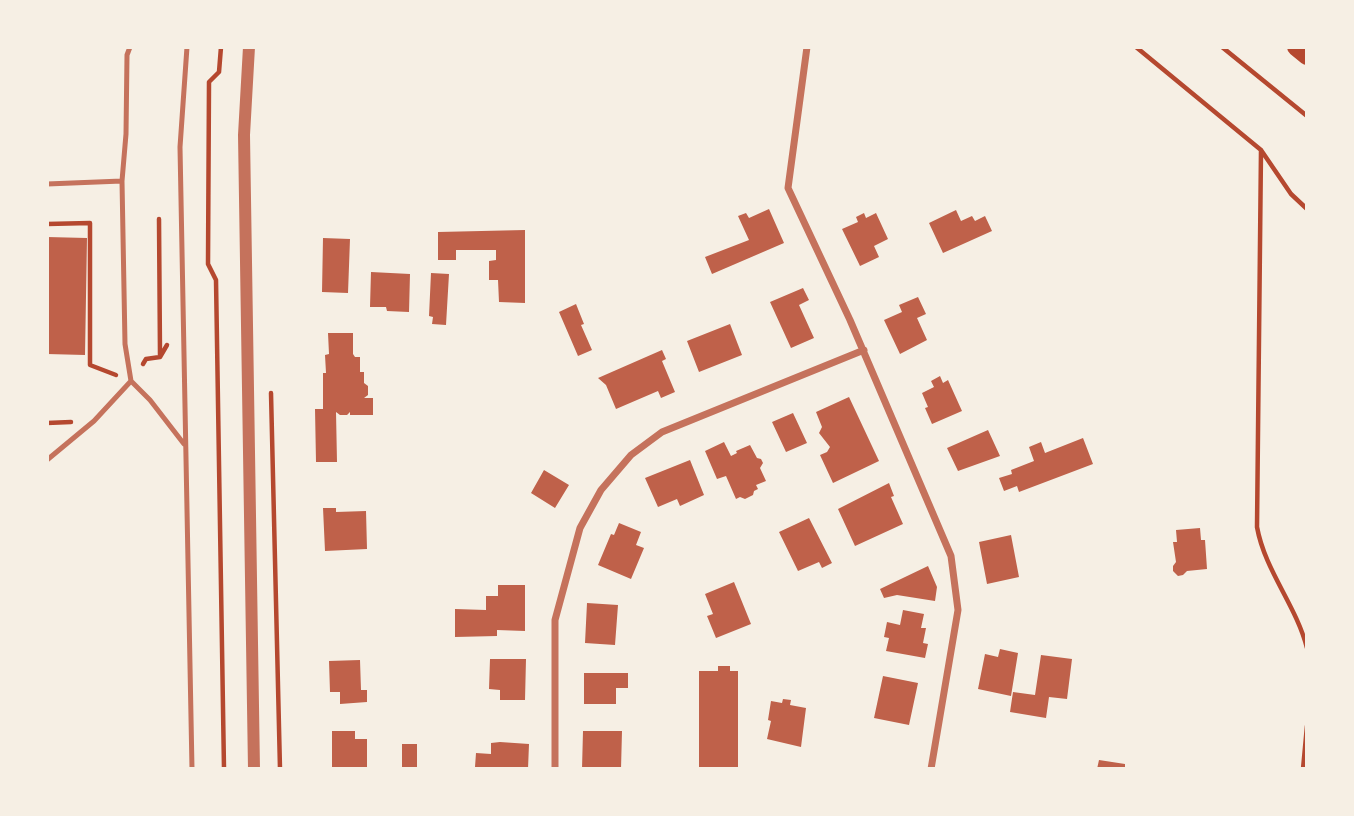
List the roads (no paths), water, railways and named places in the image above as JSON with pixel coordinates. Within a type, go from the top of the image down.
[{"type":"main road","points":[[1296,47],[1307,56]]},
{"type":"street","points":[[249,47],[244,135],[254,769]]},
{"type":"street","points":[[807,47],[788,188],[864,350],[951,556],[958,610],[931,769]]},
{"type":"street","points":[[555,769],[555,620],[580,528],[601,490],[631,455],[662,432],[864,350]]},
{"type":"lane","points":[[130,47],[127,55],[126,134],[122,181],[125,344],[131,381],[150,400],[184,444]]},
{"type":"lane","points":[[187,47],[180,147],[192,769]]},
{"type":"lane","points":[[47,184],[122,181]]},
{"type":"lane","points":[[47,460],[94,421],[131,381]]}]
